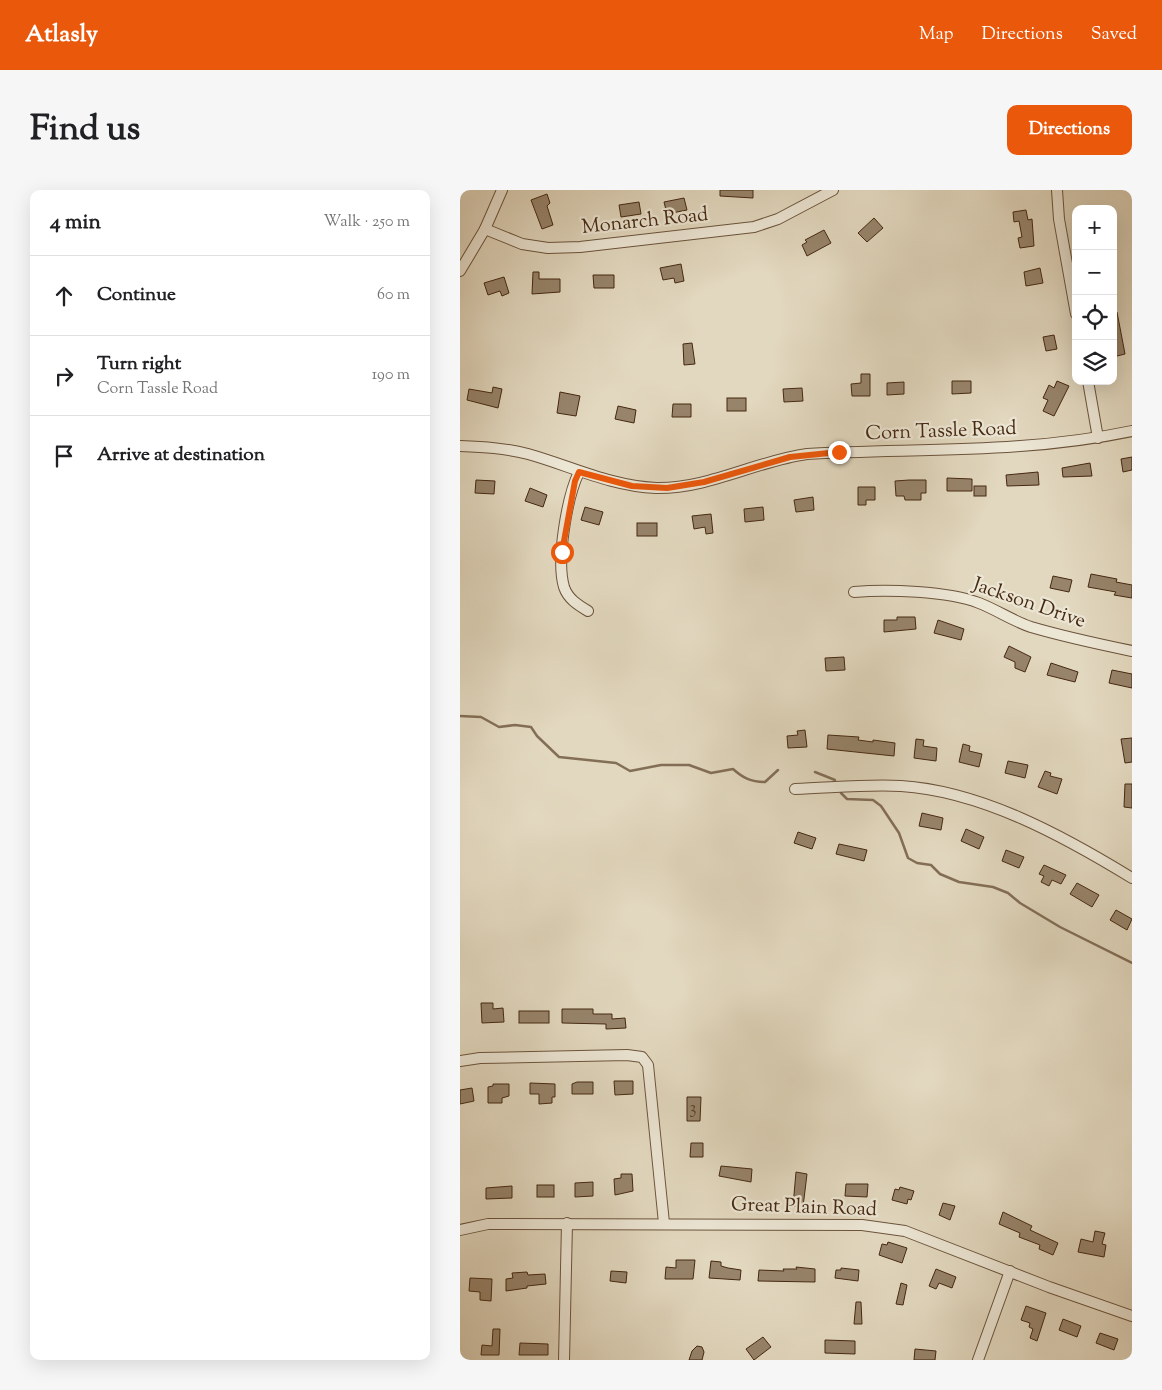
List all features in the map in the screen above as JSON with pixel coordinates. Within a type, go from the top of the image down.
[{"type":"street","points":[[460,271],[485,229],[502,190]]},
{"type":"street","name":"Monarch Road","points":[[485,229],[522,244],[548,248],[580,247],[754,227],[778,219],[833,190]]},
{"type":"street","points":[[1057,190],[1059,219],[1073,295]]},
{"type":"street","points":[[1089,385],[1098,438]]},
{"type":"street","name":"Corn Tassle Road","points":[[460,446],[494,447],[527,454],[579,472],[632,486],[667,488],[704,482],[782,459],[807,454],[986,450],[1098,438],[1132,431]]},
{"type":"street","points":[[579,472],[575,481],[567,521],[562,572],[564,587],[570,598],[588,611]]},
{"type":"street","name":"Jackson Drive","points":[[854,592],[886,591],[949,596],[978,602],[1029,626],[1086,642],[1132,651]]},
{"type":"street","points":[[795,789],[902,786],[942,791],[984,804],[1056,834],[1132,878]]},
{"type":"street","points":[[460,1061],[480,1058],[627,1055],[642,1057],[648,1065],[664,1223]]},
{"type":"street","points":[[564,1360],[567,1223]]},
{"type":"street","name":"Great Plain Road","points":[[460,1230],[488,1224],[862,1224],[905,1231],[1049,1287],[1132,1316]]},
{"type":"street","points":[[978,1360],[1010,1271]]},
{"type":"building","points":[[720,190],[753,190],[753,198],[720,196]]},
{"type":"building","points":[[547,194],[550,203],[547,206],[553,225],[542,229],[531,200]]},
{"type":"building","points":[[684,198],[687,210],[667,214],[664,202]]},
{"type":"building","points":[[639,202],[641,214],[621,217],[619,205]]},
{"type":"building","points":[[1026,210],[1028,220],[1032,219],[1034,246],[1020,248],[1018,238],[1022,237],[1019,221],[1014,222],[1013,212]]},
{"type":"building","points":[[874,218],[883,228],[867,242],[858,233]]},
{"type":"building","points":[[824,230],[831,243],[807,256],[802,245],[807,242],[805,240]]},
{"type":"building","points":[[681,264],[684,281],[675,283],[674,278],[663,280],[660,268]]},
{"type":"building","points":[[1040,268],[1043,283],[1026,286],[1024,272]]},
{"type":"building","points":[[533,272],[539,272],[539,279],[560,279],[560,292],[532,294]]},
{"type":"building","points":[[593,275],[614,275],[614,288],[594,288]]},
{"type":"building","points":[[504,277],[509,293],[502,296],[500,291],[488,295],[484,283]]},
{"type":"building","points":[[1117,312],[1125,354],[1117,356]]},
{"type":"building","points":[[1054,335],[1057,349],[1046,351],[1043,337]]},
{"type":"building","points":[[692,343],[695,364],[684,365],[683,344]]},
{"type":"building","points":[[861,374],[870,374],[870,396],[852,396],[851,384],[861,383]]},
{"type":"building","points":[[952,381],[971,381],[971,393],[952,394]]},
{"type":"building","points":[[1057,381],[1069,386],[1054,416],[1043,411],[1048,400],[1043,398],[1049,385],[1054,388]]},
{"type":"building","points":[[904,382],[904,394],[887,395],[887,383]]},
{"type":"building","points":[[493,387],[502,389],[498,408],[467,400],[469,389],[492,393]]},
{"type":"building","points":[[802,388],[803,401],[784,402],[783,389]]},
{"type":"building","points":[[560,392],[580,396],[576,416],[557,413]]},
{"type":"building","points":[[727,398],[746,398],[746,411],[727,411]]},
{"type":"building","points":[[673,404],[691,404],[691,417],[672,417]]},
{"type":"building","points":[[618,406],[636,410],[634,423],[615,419]]},
{"type":"building","points":[[1132,457],[1132,470],[1123,472],[1121,459]]},
{"type":"building","points":[[1090,463],[1092,476],[1063,477],[1062,468]]},
{"type":"building","points":[[1038,472],[1039,485],[1007,486],[1006,475]]},
{"type":"building","points":[[947,478],[972,479],[972,491],[947,491]]},
{"type":"building","points":[[476,480],[495,481],[494,494],[475,493]]},
{"type":"building","points":[[926,480],[926,493],[921,493],[921,500],[905,500],[904,496],[896,496],[895,481]]},
{"type":"building","points":[[974,486],[986,486],[986,496],[974,496]]},
{"type":"building","points":[[858,487],[875,487],[875,500],[866,500],[866,505],[858,505]]},
{"type":"building","points":[[530,488],[547,495],[543,507],[525,501]]},
{"type":"building","points":[[813,497],[814,510],[796,512],[794,500]]},
{"type":"building","points":[[585,507],[603,512],[599,525],[581,520]]},
{"type":"building","points":[[763,507],[764,520],[745,522],[744,509]]},
{"type":"building","points":[[711,514],[713,533],[706,534],[705,527],[694,529],[692,516]]},
{"type":"building","points":[[637,523],[657,523],[657,536],[637,536]]},
{"type":"building","points":[[1091,574],[1117,579],[1116,582],[1132,585],[1132,598],[1114,595],[1116,592],[1088,587]]},
{"type":"building","points":[[1053,576],[1072,580],[1069,592],[1050,588]]},
{"type":"building","points":[[897,617],[915,617],[916,629],[884,632],[884,620],[897,620]]},
{"type":"building","points":[[938,620],[964,629],[961,640],[934,633]]},
{"type":"building","points":[[1009,646],[1031,657],[1025,672],[1015,668],[1015,662],[1004,657]]},
{"type":"building","points":[[844,657],[845,670],[826,671],[825,658]]},
{"type":"building","points":[[1051,663],[1078,672],[1075,682],[1047,675]]},
{"type":"building","points":[[1112,670],[1132,674],[1132,688],[1109,683]]},
{"type":"building","points":[[805,730],[807,747],[788,748],[787,736],[798,735],[797,731]]},
{"type":"building","points":[[828,735],[859,737],[858,740],[895,743],[894,756],[827,749]]},
{"type":"building","points":[[1132,738],[1132,762],[1125,763],[1121,739]]},
{"type":"building","points":[[916,739],[924,740],[923,746],[937,748],[936,761],[914,758]]},
{"type":"building","points":[[963,744],[970,746],[969,751],[982,754],[979,767],[959,762]]},
{"type":"building","points":[[1008,761],[1028,765],[1025,778],[1005,773]]},
{"type":"building","points":[[1045,771],[1051,773],[1050,776],[1062,779],[1057,794],[1038,787]]},
{"type":"building","points":[[1125,784],[1132,784],[1132,808],[1124,807]]},
{"type":"building","points":[[922,813],[943,818],[941,830],[919,826]]},
{"type":"building","points":[[966,829],[984,837],[979,849],[961,841]]},
{"type":"building","points":[[798,832],[816,838],[812,849],[794,843]]},
{"type":"building","points":[[839,844],[867,850],[864,861],[836,854]]},
{"type":"building","points":[[1006,850],[1024,857],[1019,868],[1002,861]]},
{"type":"building","points":[[1044,865],[1066,875],[1061,884],[1052,880],[1049,886],[1041,882],[1044,876],[1039,874]]},
{"type":"building","points":[[1077,883],[1099,895],[1092,907],[1070,894]]},
{"type":"building","points":[[1116,910],[1132,919],[1127,930],[1110,920]]},
{"type":"building","points":[[481,1003],[493,1003],[493,1009],[503,1008],[504,1022],[482,1023]]},
{"type":"building","points":[[562,1009],[593,1009],[593,1014],[612,1014],[612,1019],[625,1018],[626,1028],[606,1029],[606,1024],[562,1023]]},
{"type":"building","points":[[519,1011],[549,1011],[549,1023],[519,1023]]},
{"type":"building","points":[[614,1081],[633,1081],[633,1094],[615,1095]]},
{"type":"building","points":[[577,1082],[593,1082],[593,1094],[572,1094],[572,1084]]},
{"type":"building","points":[[530,1083],[555,1084],[555,1097],[552,1097],[552,1103],[539,1104],[539,1094],[530,1094]]},
{"type":"building","points":[[493,1084],[509,1084],[509,1096],[502,1098],[502,1103],[488,1103],[488,1087],[493,1086]]},
{"type":"building","points":[[472,1088],[474,1101],[460,1104],[460,1090]]},
{"type":"building","points":[[687,1097],[701,1097],[700,1121],[687,1121]]},
{"type":"building","points":[[691,1143],[703,1143],[703,1157],[690,1157]]},
{"type":"building","points":[[721,1166],[752,1169],[751,1182],[719,1176]]},
{"type":"building","points":[[796,1172],[807,1174],[803,1207],[793,1206]]},
{"type":"building","points":[[621,1174],[632,1174],[633,1191],[615,1195],[614,1179],[621,1178]]},
{"type":"building","points":[[593,1182],[593,1196],[575,1197],[575,1183]]},
{"type":"building","points":[[846,1184],[868,1184],[867,1197],[845,1196]]},
{"type":"building","points":[[537,1185],[554,1185],[554,1197],[537,1197]]},
{"type":"building","points":[[512,1186],[512,1198],[486,1199],[486,1188]]},
{"type":"building","points":[[900,1187],[914,1191],[911,1200],[908,1199],[907,1204],[892,1200],[895,1189],[899,1190]]},
{"type":"building","points":[[943,1203],[955,1206],[950,1220],[939,1215]]},
{"type":"building","points":[[1003,1212],[1032,1226],[1030,1230],[1058,1243],[1053,1255],[1039,1249],[1040,1245],[1019,1237],[1020,1233],[999,1224]]},
{"type":"building","points":[[1095,1231],[1105,1233],[1102,1244],[1106,1245],[1104,1257],[1078,1252],[1081,1239],[1093,1242]]},
{"type":"building","points":[[888,1242],[907,1248],[902,1263],[879,1255],[882,1244],[887,1245]]},
{"type":"building","points":[[676,1260],[695,1260],[693,1279],[665,1279],[666,1267],[676,1268]]},
{"type":"building","points":[[711,1261],[721,1262],[721,1266],[741,1270],[740,1280],[709,1278]]},
{"type":"building","points":[[796,1267],[815,1269],[815,1282],[758,1281],[759,1270],[784,1271],[783,1269],[797,1269]]},
{"type":"building","points":[[841,1268],[859,1270],[858,1281],[835,1278],[836,1270],[841,1270]]},
{"type":"building","points":[[936,1269],[956,1277],[952,1288],[939,1283],[936,1289],[929,1286]]},
{"type":"building","points":[[611,1271],[627,1272],[626,1283],[610,1281]]},
{"type":"building","points":[[527,1272],[528,1275],[545,1274],[546,1284],[506,1291],[506,1279],[513,1278],[512,1273]]},
{"type":"building","points":[[470,1278],[492,1279],[491,1301],[480,1300],[480,1292],[469,1291]]},
{"type":"building","points":[[901,1283],[907,1285],[903,1305],[896,1304]]},
{"type":"building","points":[[856,1302],[861,1302],[862,1324],[854,1324]]},
{"type":"building","points":[[1026,1306],[1046,1313],[1037,1341],[1030,1338],[1033,1329],[1029,1327],[1030,1323],[1021,1320]]},
{"type":"building","points":[[1063,1319],[1081,1326],[1077,1337],[1059,1330]]},
{"type":"building","points":[[493,1329],[500,1329],[499,1355],[481,1355],[482,1345],[492,1346]]},
{"type":"building","points":[[1100,1333],[1118,1339],[1114,1350],[1096,1343]]},
{"type":"building","points":[[763,1337],[771,1347],[754,1360],[746,1349]]},
{"type":"building","points":[[825,1340],[855,1341],[855,1354],[825,1353]]},
{"type":"building","points":[[520,1343],[548,1344],[548,1355],[519,1355]]},
{"type":"building","points":[[697,1346],[702,1347],[704,1352],[702,1360],[689,1360],[692,1351]]},
{"type":"building","points":[[915,1349],[936,1351],[935,1360],[914,1360]]},
{"type":"waterway","points":[[460,716],[481,717],[499,727],[515,725],[531,727],[537,736],[559,757],[616,763],[630,771],[661,765],[689,765],[711,773],[733,769],[748,779],[765,782],[778,770]]},
{"type":"waterway","points":[[815,772],[835,780]]},
{"type":"waterway","points":[[841,793],[847,799],[873,800],[881,806],[899,833],[908,858],[917,863],[931,865],[940,874],[959,882],[993,887],[1008,893],[1020,903],[1060,927],[1132,963]]},
{"type":"route","points":[[562,552],[575,481],[579,472],[610,482],[632,486],[667,488],[704,482],[790,457],[839,452]]}]
